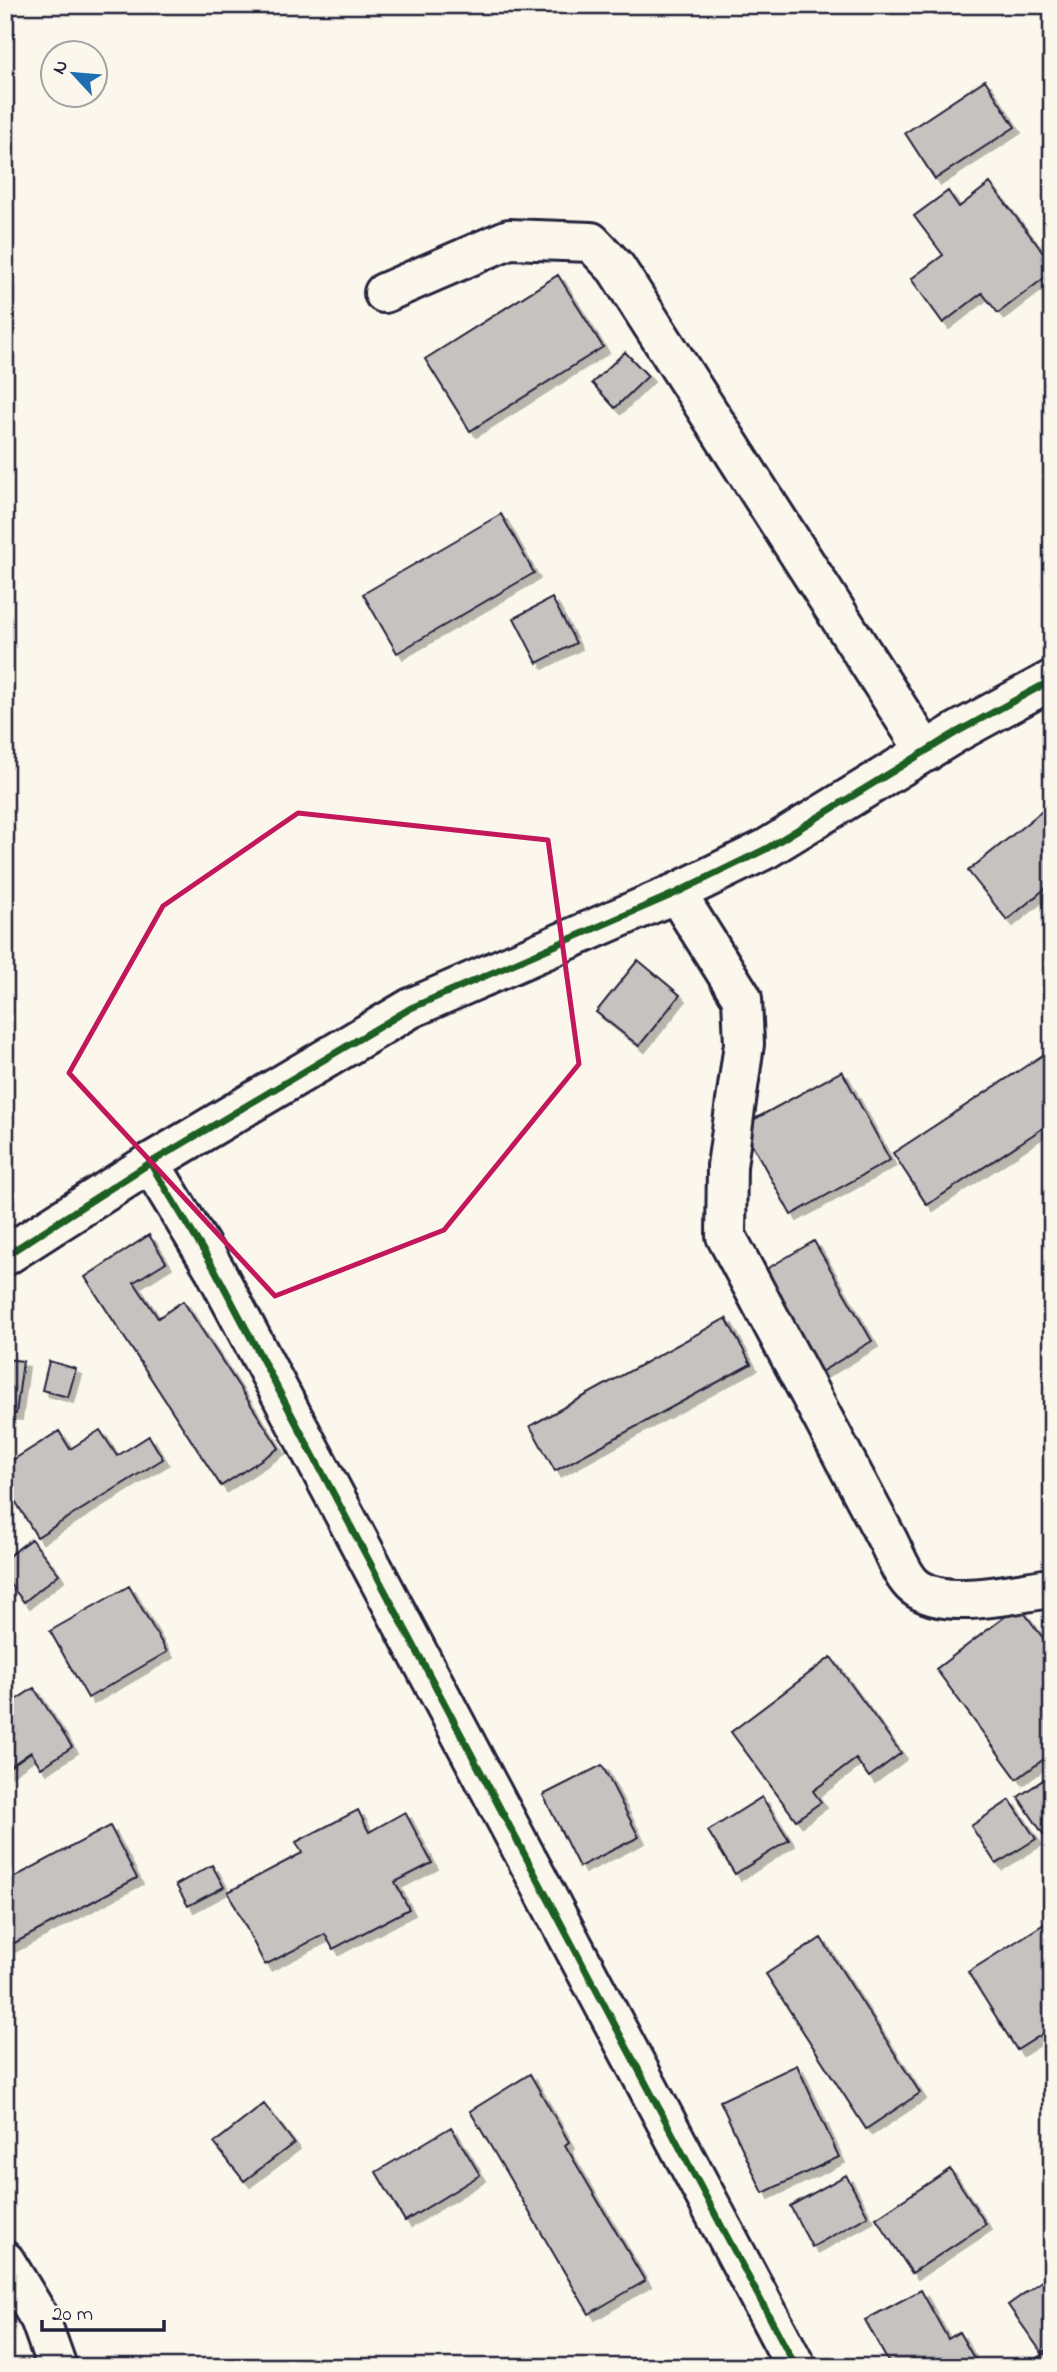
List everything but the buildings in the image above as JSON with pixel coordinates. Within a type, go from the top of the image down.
[{"type":"street","points":[[384,293],[509,239],[591,242],[616,268],[926,752]]},
{"type":"street","points":[[5,1256],[150,1163],[411,1008],[676,893],[766,849],[926,752],[1052,680]]},
{"type":"street","points":[[676,893],[742,998],[744,1044],[727,1166],[726,1236],[887,1539],[913,1585],[940,1598],[986,1598],[1052,1588]]},
{"type":"street","points":[[150,1163],[221,1282],[796,2367]]},
{"type":"street","points":[[5,2261],[40,2319],[57,2367]]},
{"type":"highlighted area","points":[[298,813],[548,840],[579,1064],[444,1230],[275,1296],[69,1073],[163,906]]},
{"type":"cycle path","points":[[5,1256],[150,1163],[411,1008],[676,893],[766,849],[957,732],[1052,680]]},
{"type":"cycle path","points":[[150,1163],[215,1270],[796,2367]]}]
